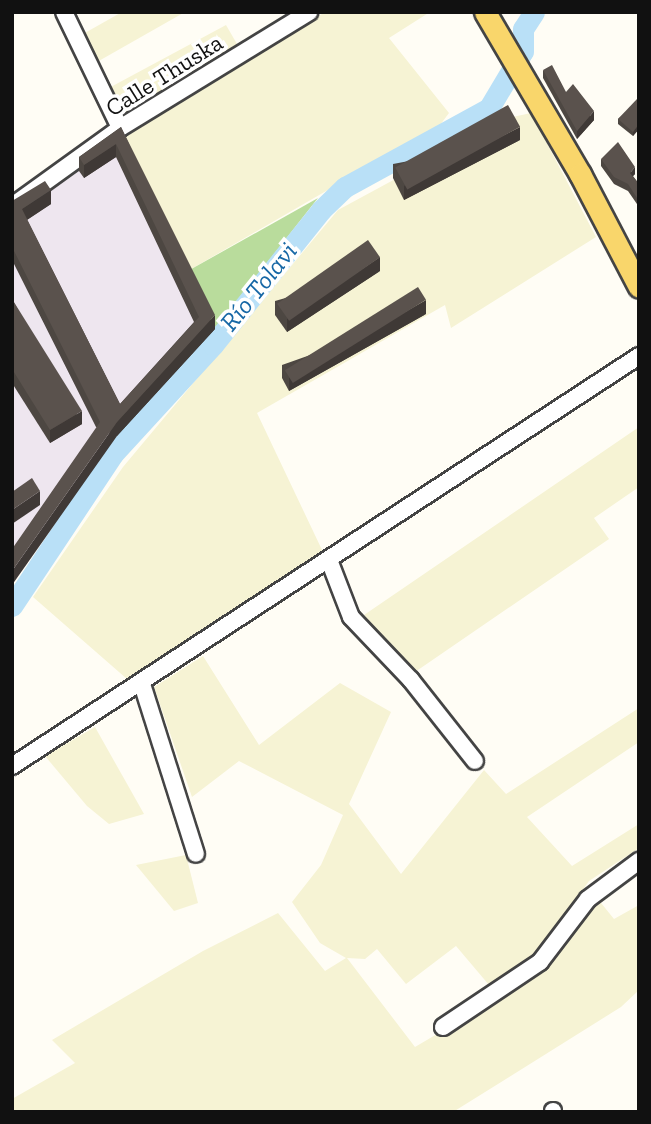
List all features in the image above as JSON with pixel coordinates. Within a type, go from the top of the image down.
[{"type":"main road","points":[[485,12],[631,253],[639,287]]},
{"type":"street","points":[[64,12],[120,128]]},
{"type":"street","name":"Calle Thuska","points":[[12,206],[120,128],[309,12]]},
{"type":"street","points":[[12,766],[142,684],[639,356]]},
{"type":"street","points":[[329,560],[351,617],[411,680],[475,761]]},
{"type":"street","points":[[142,684],[196,854]]},
{"type":"street","points":[[443,1027],[540,962],[588,899],[639,862]]},
{"type":"shaded area","points":[[122,12],[185,12],[97,62],[83,34]]},
{"type":"shaded area","points":[[325,12],[430,12],[389,38],[449,113],[440,125],[186,272],[120,138]]},
{"type":"shaded area","points":[[226,25],[237,44],[123,119],[107,89]]},
{"type":"shaded area","points":[[531,113],[596,237],[451,328],[445,305],[257,413],[323,552],[127,679],[33,597],[123,467],[338,210],[508,118]]},
{"type":"shaded area","points":[[120,138],[215,329],[117,436],[12,585],[12,212]]},
{"type":"shaded area","points":[[639,427],[639,487],[594,518],[609,539],[415,672],[364,615]]},
{"type":"shaded area","points":[[203,656],[259,745],[340,683],[391,712],[349,804],[401,874],[484,770],[506,794],[639,708],[639,742],[527,817],[572,866],[639,824],[639,848],[589,881],[532,962],[489,985],[456,946],[406,984],[377,949],[365,959],[347,958],[415,1047],[544,971],[597,898],[614,919],[639,905],[639,990],[621,1007],[453,1112],[12,1112],[12,1099],[75,1063],[52,1040],[203,951],[278,913],[325,971],[346,958],[320,943],[292,902],[321,865],[343,815],[239,761],[192,797],[154,687]]},
{"type":"shaded area","points":[[95,727],[144,814],[109,824],[87,806],[45,756]]},
{"type":"shaded area","points":[[186,855],[198,903],[174,911],[136,865]]},
{"type":"green space","points":[[318,198],[215,329],[186,272]]},
{"type":"building","points":[[552,65],[566,92],[573,84],[594,111],[577,131],[543,70]]},
{"type":"building","points":[[637,99],[639,124],[633,132],[618,119]]},
{"type":"building","points":[[508,105],[520,127],[407,189],[395,168]]},
{"type":"building","points":[[121,127],[215,315],[117,422],[12,571],[12,549],[100,422],[12,247],[12,201],[45,181],[51,190],[22,209],[120,404],[199,317],[116,144],[84,165],[79,157]]},
{"type":"building","points":[[618,142],[635,167],[630,173],[639,184],[639,201],[628,184],[614,177],[601,159]]},
{"type":"building","points":[[368,240],[380,257],[289,321],[277,304]]},
{"type":"building","points":[[418,287],[426,300],[293,383],[285,370]]},
{"type":"building","points":[[12,299],[82,411],[50,430],[12,369]]},
{"type":"building","points":[[32,478],[40,491],[12,510],[12,492]]},
{"type":"waterway","name":"Río Tolavi","points":[[12,606],[113,454],[213,345],[321,210],[345,187],[489,108],[523,51],[523,29],[534,12]]}]
